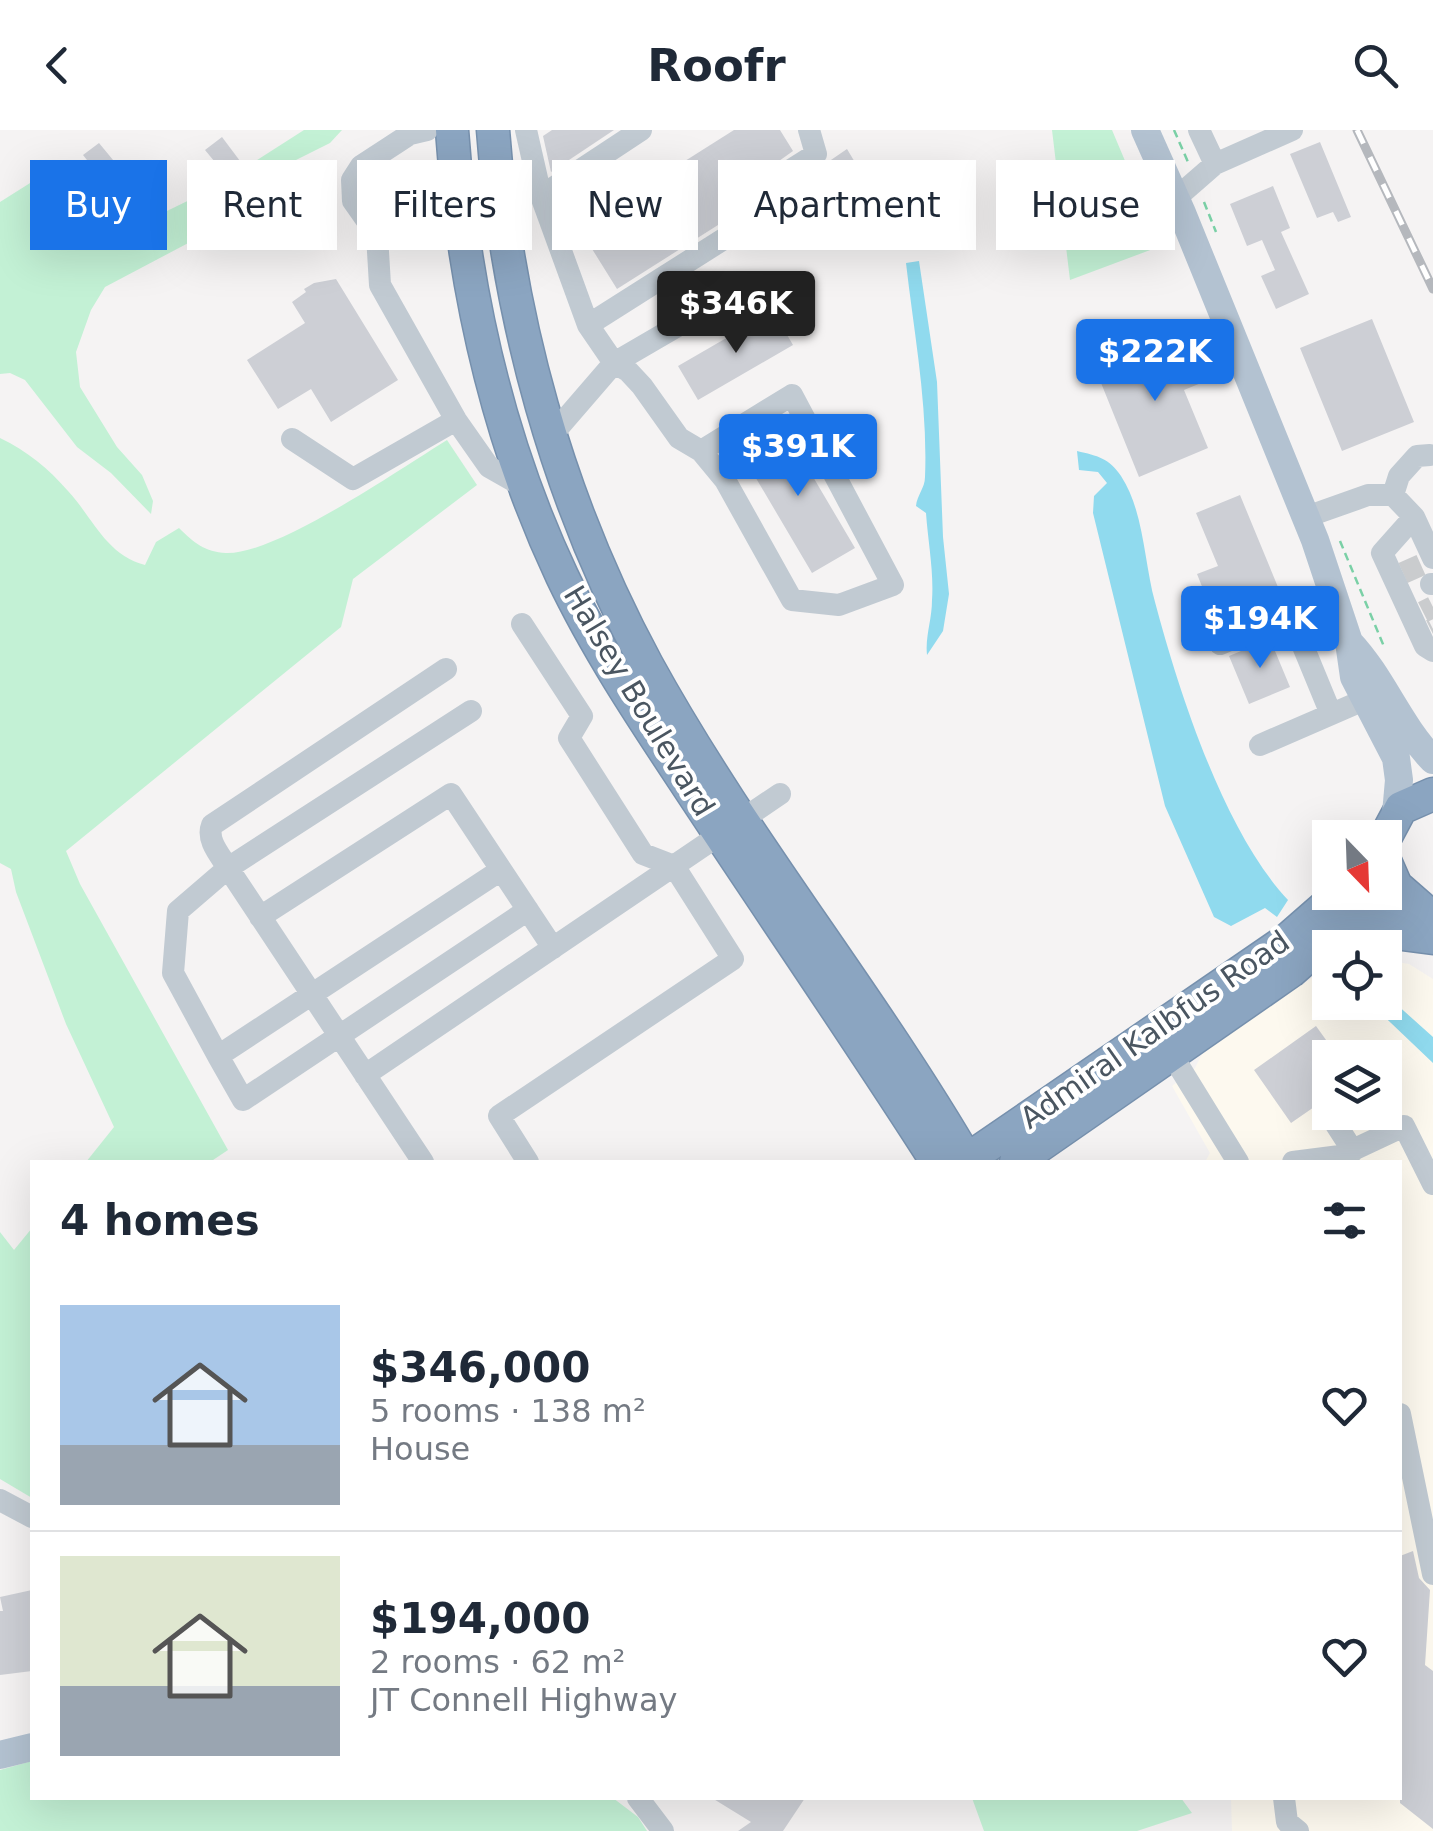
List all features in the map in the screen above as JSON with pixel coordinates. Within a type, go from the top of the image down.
[{"type":"highway","name":"Halsey Boulevard","points":[[452,131],[460,217],[475,309],[497,400],[526,488],[562,574],[605,658],[732,827],[958,1160]]},
{"type":"highway","name":"Halsey Boulevard","points":[[493,133],[513,284],[551,436],[581,524],[626,623],[732,827]]},
{"type":"highway","points":[[1396,820],[1414,800],[1433,794]]},
{"type":"highway","points":[[1402,893],[1432,921]]},
{"type":"highway","name":"Admiral Kalbfus Road","points":[[962,1160],[1287,940],[1321,910]]},
{"type":"highway","name":"Admiral Kalbfus Road","points":[[1019,1160],[1316,952],[1368,931],[1432,921]]},
{"type":"main road","points":[[1145,130],[1186,190],[1350,642],[1352,670],[1398,762],[1391,820]]},
{"type":"main road","points":[[1350,642],[1371,665],[1393,710],[1433,760]]},
{"type":"main road","points":[[0,1755],[30,1747]]},
{"type":"street","points":[[427,130],[410,134],[361,166],[351,189],[361,215],[377,235],[380,285],[456,420],[489,467],[526,488]]},
{"type":"street","points":[[441,130],[493,133]]},
{"type":"street","points":[[526,130],[542,196],[588,325],[614,362],[642,386],[679,438],[702,451],[725,480],[792,600],[839,605],[894,585],[792,396],[702,451]]},
{"type":"street","points":[[542,196],[641,130]]},
{"type":"street","points":[[588,325],[760,216],[778,178],[816,154],[809,130]]},
{"type":"street","points":[[1199,130],[1215,164]]},
{"type":"street","points":[[1186,190],[1215,164],[1292,130]]},
{"type":"street","points":[[551,436],[614,362],[748,286]]},
{"type":"street","points":[[292,439],[353,479],[456,420]]},
{"type":"street","points":[[1393,495],[1399,476],[1417,456],[1430,454]]},
{"type":"street","points":[[1306,517],[1368,495],[1393,495],[1414,517],[1420,595]]},
{"type":"street","points":[[1414,517],[1382,553],[1420,595]]},
{"type":"street","points":[[1220,644],[1272,622],[1336,603]]},
{"type":"street","points":[[1292,617],[1331,714]]},
{"type":"street","points":[[522,624],[582,716],[569,738],[643,854],[674,866],[734,959],[499,1116],[527,1160]]},
{"type":"street","points":[[422,1160],[210,837],[212,825],[446,669]]},
{"type":"street","points":[[1260,746],[1364,700]]},
{"type":"street","points":[[471,711],[228,868],[178,911],[173,973],[243,1100],[528,910]]},
{"type":"street","points":[[260,917],[451,794],[553,948]]},
{"type":"street","points":[[365,1075],[780,794]]},
{"type":"street","points":[[218,1056],[501,870]]},
{"type":"street","points":[[1172,1055],[1237,1160]]},
{"type":"street","points":[[1310,1160],[1345,1156],[1404,1126],[1423,1138],[1433,1184]]},
{"type":"street","points":[[1337,1130],[1345,1156]]},
{"type":"street","points":[[1402,1423],[1433,1574]]},
{"type":"street","points":[[0,1500],[30,1517]]},
{"type":"street","points":[[640,1800],[663,1831]]},
{"type":"street","points":[[1284,1800],[1288,1822],[1298,1831]]},
{"type":"path","points":[[1174,130],[1186,190],[1216,235]]},
{"type":"path","points":[[1341,542],[1388,656]]},
{"type":"shaded area","points":[[1402,963],[1433,979],[1433,1831],[1232,1831],[1231,1800],[1402,1800],[1402,1160],[1206,1160],[1210,1153],[1172,1086],[1195,1068],[1204,1050],[1312,978],[1312,1020],[1402,1020]]},
{"type":"green space","points":[[304,130],[342,130],[330,143],[296,160],[257,160]]},
{"type":"green space","points":[[1052,130],[1112,130],[1125,160],[1056,160]]},
{"type":"green space","points":[[30,183],[30,250],[167,250],[167,211],[187,201],[187,244],[105,287],[91,310],[76,352],[80,387],[117,447],[142,475],[153,501],[151,514],[111,473],[77,447],[25,380],[10,373],[0,374],[0,202]]},
{"type":"green space","points":[[1066,250],[1150,250],[1070,280]]},
{"type":"green space","points":[[0,438],[53,475],[120,553],[145,565],[156,542],[179,528],[200,546],[226,553],[275,540],[338,508],[447,440],[477,485],[353,579],[341,627],[66,851],[80,884],[228,1150],[213,1160],[88,1160],[114,1127],[66,1024],[11,869],[0,863]]},
{"type":"green space","points":[[30,1230],[30,1497],[0,1479],[0,1232],[14,1250]]},
{"type":"green space","points":[[30,1762],[30,1800],[616,1800],[638,1817],[647,1831],[0,1831],[0,1770]]},
{"type":"green space","points":[[973,1800],[1182,1800],[1192,1813],[1137,1831],[984,1831]]},
{"type":"water","points":[[919,261],[937,382],[949,594],[943,631],[927,655],[932,568],[926,513],[916,506],[925,481],[924,423],[906,263]]},
{"type":"water","points":[[1077,451],[1107,461],[1129,490],[1155,602],[1191,718],[1224,800],[1265,871],[1288,900],[1277,917],[1265,908],[1231,926],[1214,917],[1165,806],[1093,513],[1094,496],[1107,483],[1098,472],[1079,470]]},
{"type":"water","points":[[1402,1009],[1433,1037],[1433,1063],[1388,1020],[1402,1020]]},
{"type":"building","points":[[552,130],[614,130],[569,160],[552,160],[551,172],[543,136]]},
{"type":"building","points":[[734,130],[780,130],[793,151],[780,160],[718,160],[718,225],[698,238],[698,160],[687,160]]},
{"type":"building","points":[[222,137],[239,160],[213,160],[205,150]]},
{"type":"building","points":[[1320,142],[1351,217],[1338,222],[1333,212],[1317,218],[1290,154]]},
{"type":"building","points":[[99,143],[113,160],[87,160],[83,155]]},
{"type":"building","points":[[847,149],[854,160],[831,160]]},
{"type":"building","points":[[1273,186],[1290,228],[1281,232],[1309,294],[1276,309],[1261,276],[1275,270],[1262,240],[1247,246],[1230,204]]},
{"type":"building","points":[[593,250],[679,250],[617,289]]},
{"type":"building","points":[[336,279],[398,380],[331,422],[311,389],[278,409],[247,360],[305,323],[292,302],[306,292],[304,289]]},
{"type":"building","points":[[773,311],[793,345],[698,400],[678,366]]},
{"type":"building","points":[[1372,319],[1414,422],[1342,451],[1300,348]]},
{"type":"building","points":[[1181,333],[1201,383],[1184,390],[1208,448],[1139,477],[1095,368]]},
{"type":"building","points":[[783,426],[855,548],[812,573],[740,451]]},
{"type":"building","points":[[1240,495],[1280,592],[1215,619],[1197,574],[1218,566],[1196,513]]},
{"type":"building","points":[[1270,639],[1290,687],[1249,704],[1229,656]]},
{"type":"building","points":[[1316,1026],[1326,1040],[1312,1040],[1312,1108],[1291,1123],[1254,1070]]},
{"type":"building","points":[[1413,1551],[1419,1578],[1430,1590],[1425,1665],[1433,1671],[1433,1829],[1400,1803],[1402,1555]]},
{"type":"building","points":[[30,1590],[30,1671],[0,1675],[0,1597]]},
{"type":"building","points":[[715,1800],[804,1800],[783,1831],[738,1831],[751,1822]]},
{"type":"tunnel","points":[[1403,573],[1421,565]]},
{"type":"tunnel","points":[[1423,612],[1433,607]]},
{"type":"railway","points":[[1357,130],[1433,289]]}]
